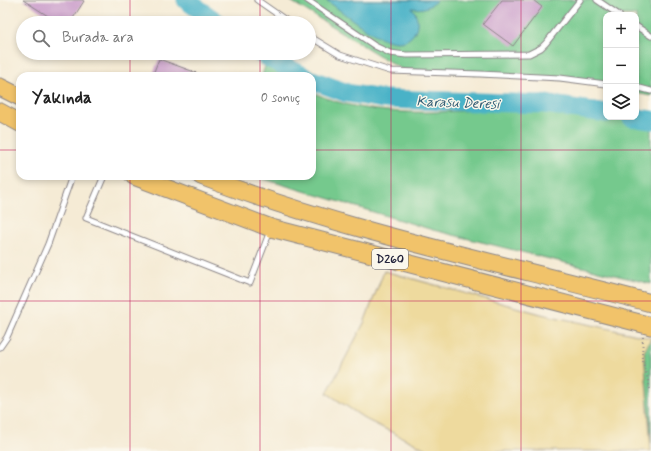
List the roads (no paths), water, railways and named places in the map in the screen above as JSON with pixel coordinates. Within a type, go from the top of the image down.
[{"type":"highway","points":[[0,87],[16,95]]},
{"type":"highway","points":[[0,112],[16,121]]},
{"type":"highway","name":"D260","points":[[145,180],[271,228],[647,325]]},
{"type":"highway","name":"D260","points":[[219,180],[299,210],[418,244],[651,303]]},
{"type":"highway","points":[[410,264],[405,259],[403,252],[409,245],[418,244]]},
{"type":"lane","points":[[257,0],[280,16]]},
{"type":"lane","points":[[307,0],[375,46],[390,53],[406,55],[530,54],[546,43],[580,0]]},
{"type":"lane","points":[[597,0],[615,12]]},
{"type":"lane","points":[[639,28],[651,36]]},
{"type":"lane","points":[[316,40],[340,55],[390,71],[560,78],[603,84]]},
{"type":"lane","points":[[639,88],[651,91]]},
{"type":"lane","points":[[0,347],[8,337],[44,252],[71,180]]},
{"type":"lane","points":[[102,180],[86,218],[250,283],[271,228]]},
{"type":"water","points":[[326,0],[437,0],[420,9],[412,8],[417,18],[416,30],[409,38],[398,42],[390,41],[370,32]]},
{"type":"waterway","name":"Karasu Deresi","points":[[186,0],[208,16]]},
{"type":"waterway","name":"Karasu Deresi","points":[[273,60],[296,72]]},
{"type":"waterway","name":"Karasu Deresi","points":[[316,81],[347,93],[383,99],[545,104],[603,113]]},
{"type":"waterway","name":"Karasu Deresi","points":[[639,118],[651,120]]}]
